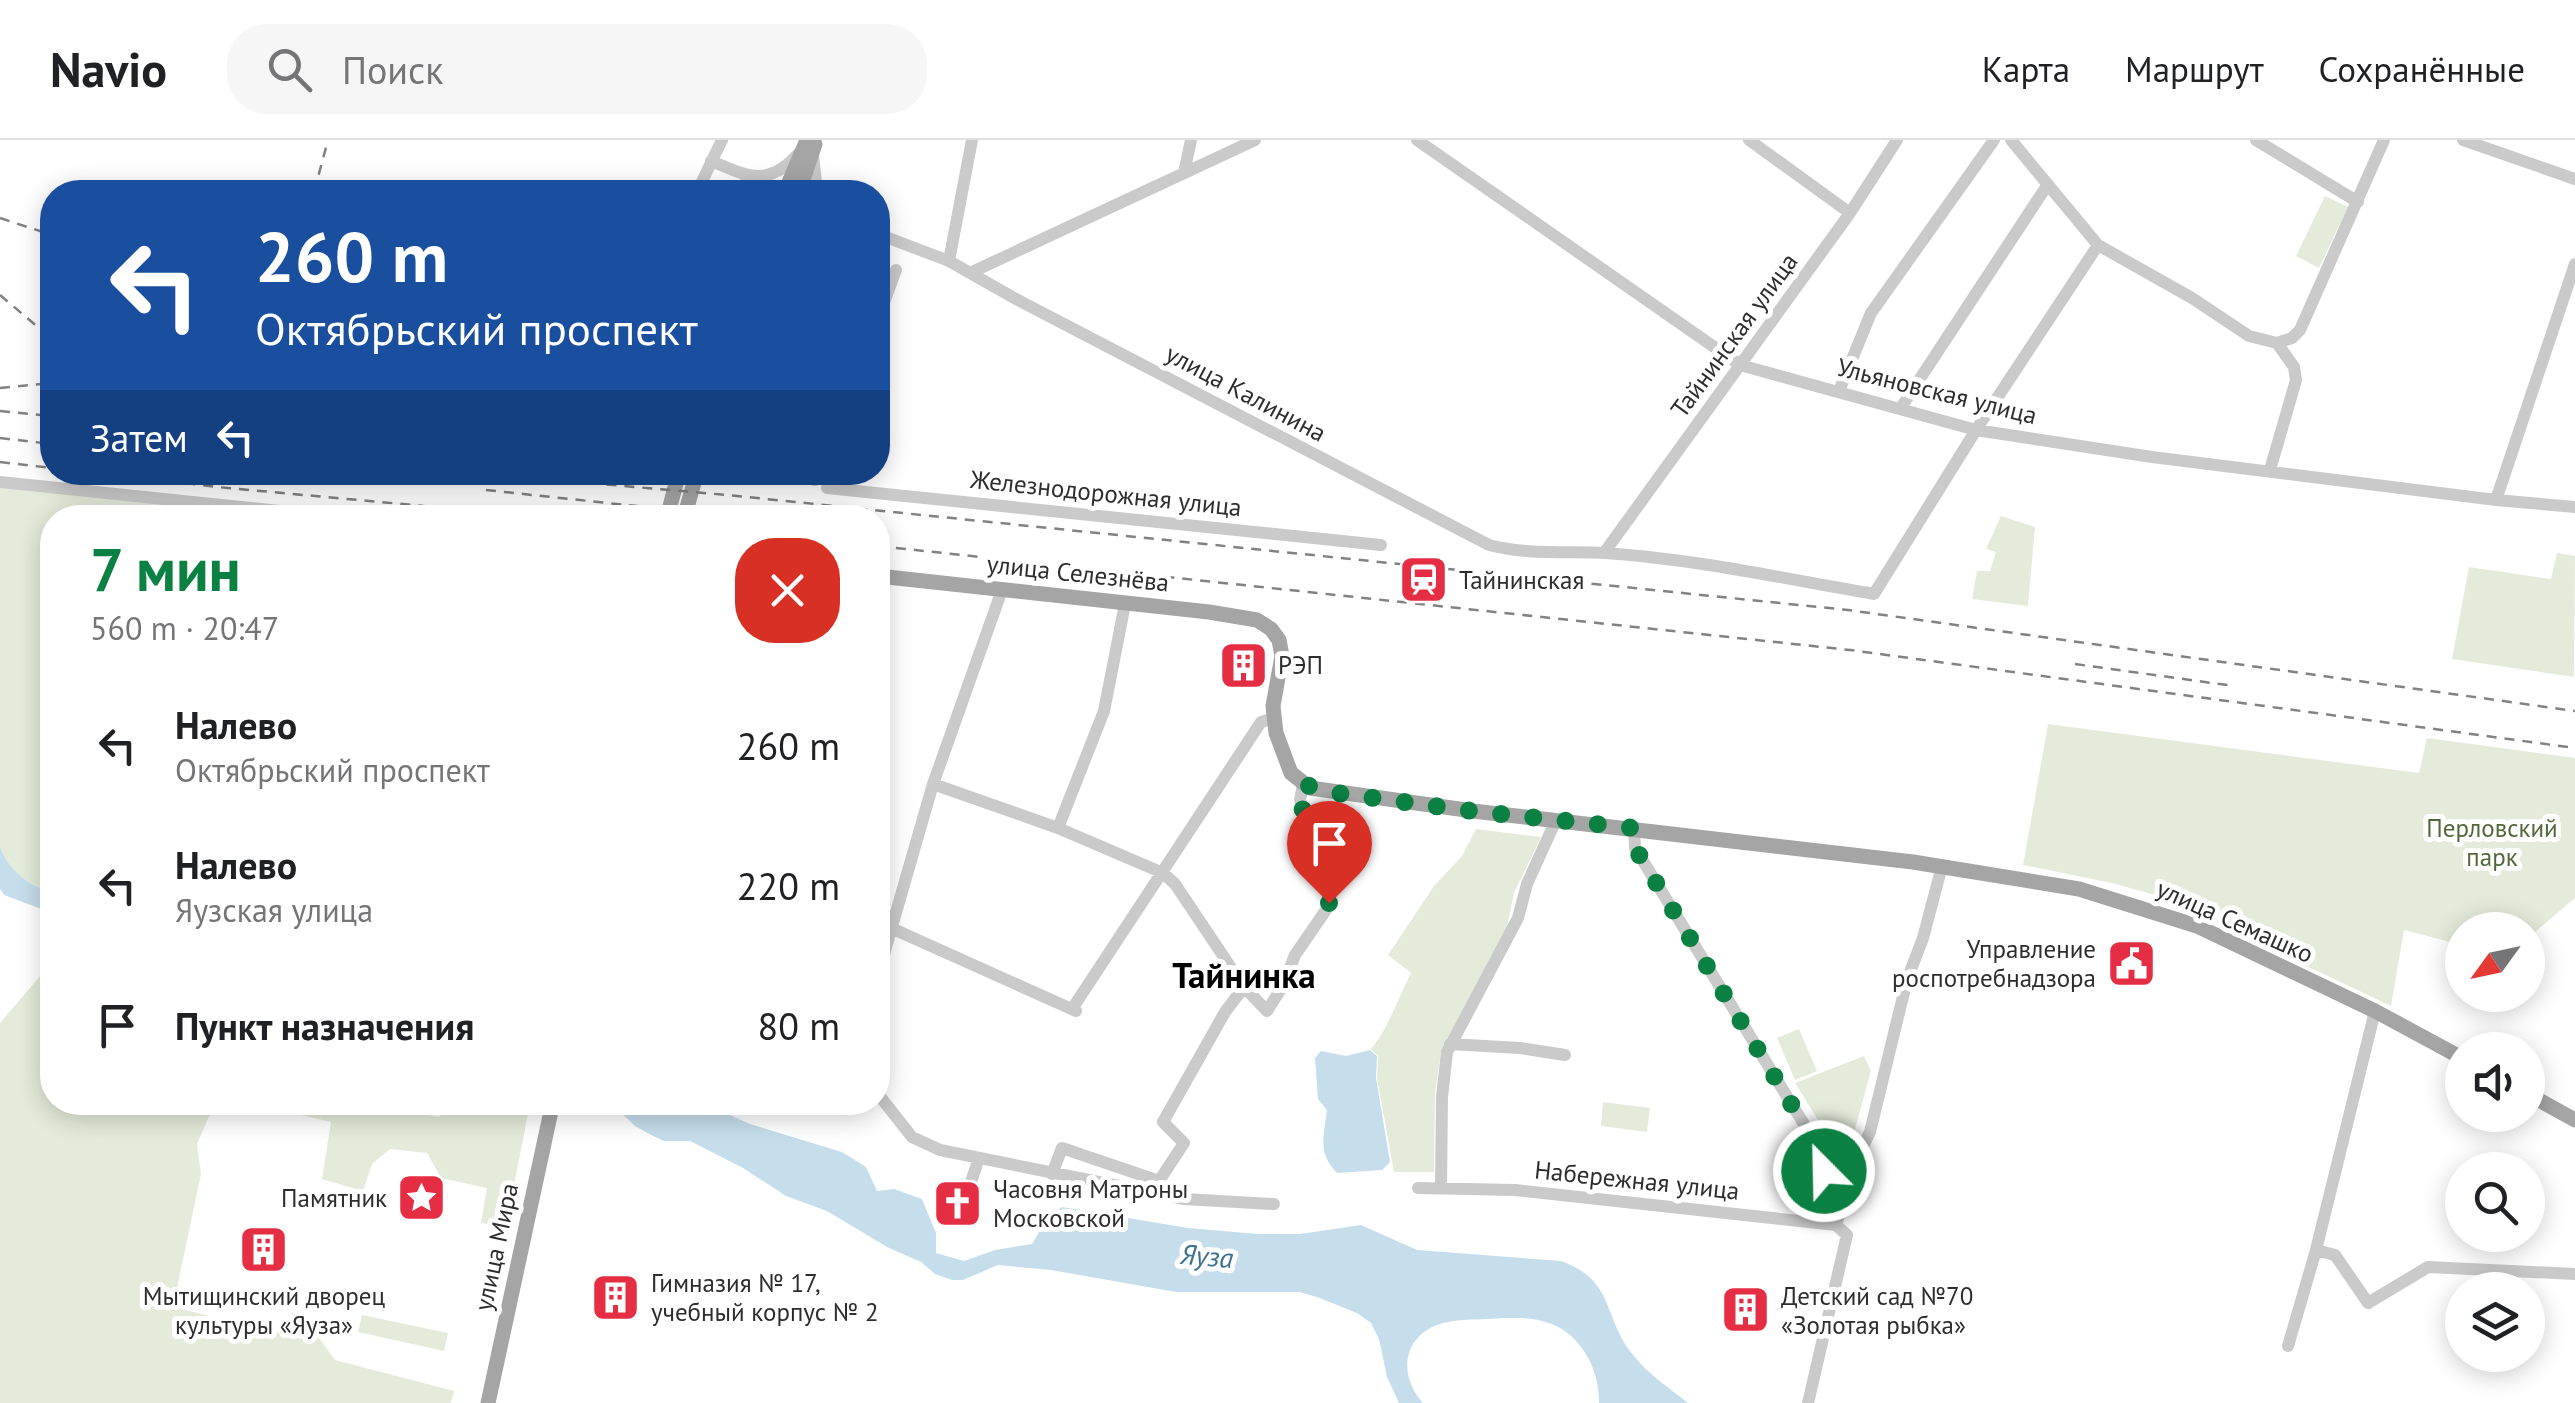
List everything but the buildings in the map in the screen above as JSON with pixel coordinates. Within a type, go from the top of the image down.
[{"type":"main road","points":[[792,180],[810,144]]},
{"type":"main road","points":[[802,180],[810,144]]},
{"type":"main road","name":"улица Селезнёва","points":[[890,577],[1257,620],[1271,629],[1282,649],[1274,718]]},
{"type":"main road","points":[[1274,718],[1287,766],[1303,784]]},
{"type":"main road","name":"улица Семашко","points":[[1303,784],[1329,792],[1913,862],[2079,889],[2170,916],[2375,1011],[2445,1049]]},
{"type":"main road","points":[[2545,1103],[2575,1120]]},
{"type":"main road","name":"улица Мира","points":[[491,1402],[550,1115]]},
{"type":"street","points":[[702,180],[722,140]]},
{"type":"street","points":[[950,262],[972,140]]},
{"type":"street","points":[[1184,174],[1191,140]]},
{"type":"street","points":[[972,272],[1255,140]]},
{"type":"street","name":"Ульяновская улица","points":[[1417,140],[1740,365],[1976,430],[2152,457],[2496,500],[2575,506]]},
{"type":"street","points":[[1748,140],[1850,213]]},
{"type":"street","name":"Тайнинская улица","points":[[1604,553],[1850,213],[1898,140]]},
{"type":"street","points":[[1838,391],[1871,313],[1994,140]]},
{"type":"street","points":[[2011,140],[2098,244],[2192,298],[2248,336],[2277,343],[2292,338],[2300,330],[2384,140]]},
{"type":"street","points":[[2256,140],[2358,202]]},
{"type":"street","points":[[2463,140],[2575,179]]},
{"type":"street","points":[[711,161],[760,177],[779,172],[810,144]]},
{"type":"street","points":[[810,144],[814,180]]},
{"type":"street","points":[[744,174],[749,180]]},
{"type":"street","points":[[1900,409],[2048,184]]},
{"type":"street","name":"улица Калинина","points":[[890,239],[972,272],[1016,299],[1489,546],[1544,553],[1604,553]]},
{"type":"street","points":[[1604,553],[1714,566],[1874,594],[2098,244]]},
{"type":"street","points":[[2496,500],[2575,264]]},
{"type":"street","points":[[890,286],[896,270]]},
{"type":"street","points":[[2270,470],[2296,380],[2294,367],[2277,343]]},
{"type":"street","points":[[0,482],[222,505]]},
{"type":"street","name":"Железнодорожная улица","points":[[863,485],[1381,545]]},
{"type":"street","points":[[890,932],[933,784],[1002,590]]},
{"type":"street","points":[[1058,828],[1104,710],[1126,604]]},
{"type":"street","points":[[891,928],[1075,1010],[1262,722],[1274,718]]},
{"type":"street","points":[[933,784],[1058,828],[1162,873],[1176,884],[1244,987],[1266,1012],[1329,903],[1300,800],[1303,784]]},
{"type":"street","points":[[1441,1188],[1442,1096],[1450,1044],[1518,918],[1556,820]]},
{"type":"street","points":[[1634,828],[1635,848],[1818,1148],[1823,1179],[1809,1220]]},
{"type":"street","points":[[1808,1403],[1847,1235],[1836,1225],[1854,1166],[1870,1132],[1907,980],[1942,866]]},
{"type":"street","points":[[1052,1174],[1062,1148],[1159,1181],[1184,1143],[1163,1122],[1244,987]]},
{"type":"street","points":[[2288,1346],[2375,1011]]},
{"type":"street","points":[[1450,1044],[1565,1055]]},
{"type":"street","points":[[890,1110],[925,1145],[1184,1199],[1274,1204]]},
{"type":"street","points":[[969,1188],[978,1158]]},
{"type":"street","name":"Набережная улица","points":[[1418,1188],[1515,1190],[1836,1225]]},
{"type":"street","points":[[2316,1250],[2336,1255],[2368,1304],[2428,1267],[2575,1274]]},
{"type":"green space","points":[[2325,196],[2348,207],[2319,268],[2296,256]]},
{"type":"green space","points":[[0,478],[167,505],[40,505],[40,888],[20,876],[0,846]]},
{"type":"green space","points":[[2001,516],[2035,527],[2028,606],[1972,599],[1977,571],[1990,571],[1996,552],[1986,549]]},
{"type":"green space","points":[[2557,553],[2575,556],[2574,677],[2452,659],[2469,567],[2551,579]]},
{"type":"green space","name":"Перловский парк","points":[[2048,724],[2419,773],[2427,738],[2575,758],[2575,898],[2545,924],[2545,912],[2445,912],[2445,941],[2404,930],[2391,1006],[2222,926],[2207,903],[2194,898],[2180,902],[2023,865]]},
{"type":"green space","points":[[1476,829],[1541,837],[1514,893],[1507,927],[1441,1051],[1435,1094],[1434,1172],[1394,1172],[1377,1078],[1378,1056],[1371,1049],[1411,973],[1388,955],[1434,886],[1462,856]]},
{"type":"green space","points":[[40,976],[40,1115],[210,1115],[197,1144],[201,1174],[173,1307],[284,1334],[298,1327],[314,1331],[335,1360],[454,1391],[451,1403],[0,1403],[0,1023]]},
{"type":"green space","points":[[1799,1029],[1817,1071],[1795,1080],[1777,1038]]},
{"type":"green space","points":[[1864,1056],[1871,1071],[1852,1140],[1831,1141],[1795,1083]]},
{"type":"green space","points":[[1603,1102],[1650,1108],[1647,1132],[1601,1126]]},
{"type":"green space","points":[[301,1115],[528,1115],[506,1227],[481,1223],[487,1188],[441,1178],[427,1153],[390,1149],[372,1164],[363,1191],[322,1179],[331,1122]]},
{"type":"green space","points":[[362,1315],[448,1333],[444,1351],[358,1332]]},
{"type":"water","points":[[0,846],[20,876],[40,888],[40,908],[4,895],[0,889]]},
{"type":"water","points":[[1370,1050],[1377,1056],[1376,1078],[1390,1162],[1382,1170],[1337,1173],[1324,1151],[1327,1110],[1318,1099],[1315,1058],[1321,1051],[1346,1056]]},
{"type":"water","name":"Яуза","points":[[624,1115],[730,1115],[842,1152],[866,1167],[877,1191],[894,1189],[922,1199],[936,1233],[936,1253],[964,1261],[995,1250],[1032,1244],[1046,1220],[1062,1207],[1188,1228],[1258,1234],[1300,1234],[1361,1225],[1417,1250],[1561,1261],[1578,1269],[1599,1288],[1630,1351],[1688,1403],[1599,1403],[1592,1366],[1579,1344],[1549,1323],[1510,1318],[1448,1322],[1422,1334],[1414,1343],[1407,1366],[1414,1391],[1423,1403],[1399,1403],[1371,1323],[1317,1297],[1299,1292],[1176,1292],[1051,1270],[998,1265],[963,1280],[952,1280],[827,1211],[786,1196],[690,1141],[664,1141],[635,1126]]},
{"type":"railway","points":[[317,180],[328,140]]},
{"type":"railway","points":[[0,218],[40,231]]},
{"type":"railway","points":[[0,295],[40,329]]},
{"type":"railway","points":[[0,388],[40,384]]},
{"type":"railway","points":[[0,411],[40,415]]},
{"type":"railway","points":[[0,438],[40,443]]},
{"type":"railway","points":[[0,462],[40,467]]},
{"type":"railway","points":[[201,485],[413,505]]},
{"type":"railway","points":[[612,485],[824,505]]},
{"type":"railway","points":[[486,490],[626,505]]},
{"type":"railway","points":[[890,512],[1848,610],[2575,711]]},
{"type":"railway","points":[[890,547],[1850,650],[2575,748]]},
{"type":"railway","points":[[2075,664],[2234,686]]},
{"type":"place","name":"Тайнинская","points":[[1424,580]]},
{"type":"place","name":"РЭП","points":[[1243,665]]},
{"type":"place","name":"Управление роспотребнадзора","points":[[2131,963]]},
{"type":"place","name":"Памятник","points":[[422,1198]]},
{"type":"place","name":"Часовня Матроны Московской","points":[[958,1203]]},
{"type":"place","name":"Мытищинский дворец культуры «Яуза»","points":[[264,1250]]},
{"type":"place","name":"Гимназия № 17, учебный корпус № 2","points":[[616,1297]]},
{"type":"place","name":"Детский сад №70 «Золотая рыбка»","points":[[1746,1310]]},
{"type":"district","name":"Тайнинка","points":[[1244,976]]},
{"type":"route","points":[[1329,903],[1300,800],[1303,784],[1329,792],[1634,828],[1635,848],[1818,1148],[1824,1171]]}]
